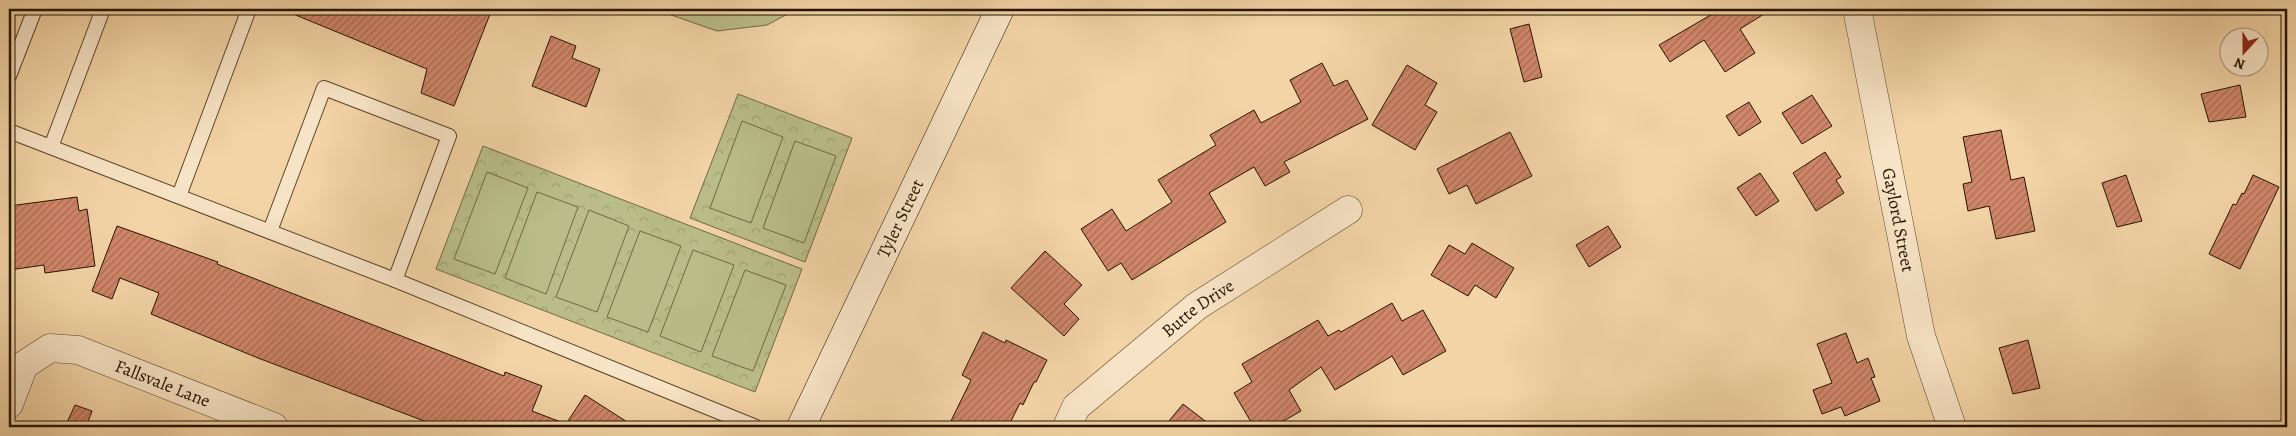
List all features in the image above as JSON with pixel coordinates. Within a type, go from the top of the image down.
[{"type":"street","name":"Tyler Street","points":[[801,427],[1000,9]]},
{"type":"street","name":"Gaylord Street","points":[[1857,9],[1921,336],[1952,427]]},
{"type":"street","name":"Butte Drive","points":[[1067,427],[1076,406],[1197,306],[1348,210]]},
{"type":"street","name":"Fallsvale Lane","points":[[9,404],[24,365],[50,348],[78,350],[274,427]]},
{"type":"lane","points":[[9,76],[35,9]]},
{"type":"lane","points":[[51,147],[103,9]]},
{"type":"lane","points":[[179,196],[249,9]]},
{"type":"lane","points":[[270,231],[324,88],[449,136],[395,280]]},
{"type":"lane","points":[[9,130],[395,280],[756,427]]},
{"type":"green space","points":[[654,9],[797,9],[767,25],[717,31]]},
{"type":"green space","points":[[738,94],[852,138],[805,262],[690,218]]},
{"type":"green space","points":[[742,121],[783,137],[751,223],[710,208]]},
{"type":"green space","points":[[795,141],[836,156],[804,243],[763,228]]},
{"type":"green space","points":[[483,146],[802,269],[755,392],[436,269]]},
{"type":"green space","points":[[487,172],[528,188],[495,274],[454,259]]},
{"type":"green space","points":[[537,192],[578,207],[546,294],[505,278]]},
{"type":"green space","points":[[589,210],[629,226],[597,312],[556,297]]},
{"type":"green space","points":[[640,231],[681,246],[648,332],[607,317]]},
{"type":"green space","points":[[693,250],[734,265],[701,352],[660,336]]},
{"type":"green space","points":[[745,270],[786,285],[753,371],[712,356]]},
{"type":"building","points":[[281,9],[492,9],[454,106],[421,93],[427,69]]},
{"type":"building","points":[[1721,9],[1772,9],[1740,29],[1755,53],[1725,72],[1704,40],[1670,62],[1659,45]]},
{"type":"building","points":[[1529,24],[1542,77],[1524,82],[1510,29]]},
{"type":"building","points":[[551,36],[576,46],[572,58],[600,69],[586,107],[532,86]]},
{"type":"building","points":[[1322,63],[1334,86],[1347,80],[1368,119],[1284,162],[1290,172],[1265,186],[1254,167],[1209,193],[1226,222],[1132,280],[1121,263],[1108,271],[1081,229],[1112,209],[1126,231],[1172,202],[1158,180],[1216,145],[1210,135],[1254,110],[1261,123],[1301,102],[1290,80]]},
{"type":"building","points":[[1407,65],[1437,83],[1425,105],[1437,112],[1415,150],[1372,125]]},
{"type":"building","points":[[2240,85],[2246,117],[2209,122],[2201,94]]},
{"type":"building","points":[[1812,95],[1832,126],[1802,144],[1782,113]]},
{"type":"building","points":[[1749,102],[1761,122],[1739,136],[1726,116]]},
{"type":"building","points":[[2001,130],[2011,180],[2024,177],[2035,231],[1996,239],[1989,206],[1968,211],[1963,184],[1972,182],[1963,137]]},
{"type":"building","points":[[1510,132],[1532,176],[1476,204],[1467,185],[1449,194],[1437,169]]},
{"type":"building","points":[[1825,152],[1841,177],[1836,180],[1844,193],[1816,211],[1793,173]]},
{"type":"building","points":[[1760,173],[1779,201],[1756,216],[1737,188]]},
{"type":"building","points":[[2126,175],[2142,221],[2117,227],[2102,183]]},
{"type":"building","points":[[2253,175],[2279,187],[2240,269],[2209,254],[2233,204],[2236,205],[2242,193],[2244,194]]},
{"type":"building","points":[[77,197],[79,211],[87,209],[95,266],[45,273],[44,265],[9,270],[9,206]]},
{"type":"building","points":[[117,226],[218,262],[217,264],[504,376],[505,372],[542,386],[532,411],[566,424],[585,395],[635,427],[440,427],[258,358],[151,314],[159,293],[120,278],[112,299],[92,291]]},
{"type":"building","points":[[1608,226],[1621,247],[1589,267],[1576,245]]},
{"type":"building","points":[[1472,243],[1514,268],[1496,298],[1475,285],[1468,296],[1431,275],[1449,245],[1465,254]]},
{"type":"building","points":[[1045,251],[1082,285],[1064,304],[1079,319],[1064,336],[1011,288]]},
{"type":"building","points":[[1392,303],[1402,321],[1423,310],[1446,351],[1403,375],[1392,356],[1335,390],[1321,367],[1289,390],[1301,411],[1273,427],[1254,427],[1234,393],[1252,382],[1242,364],[1318,320],[1328,336],[1339,330],[1341,332]]},
{"type":"building","points":[[983,332],[1005,343],[1006,340],[1047,360],[1023,405],[1020,403],[1008,427],[948,427],[971,380],[962,375]]},
{"type":"building","points":[[1846,333],[1857,363],[1868,358],[1875,377],[1871,378],[1880,401],[1845,416],[1841,407],[1822,414],[1813,390],[1832,383],[1817,344]]},
{"type":"building","points":[[2028,340],[2040,388],[2013,394],[1999,348]]},
{"type":"building","points":[[1183,404],[1213,427],[1164,427]]},
{"type":"building","points":[[75,405],[92,411],[86,427],[65,427]]}]
